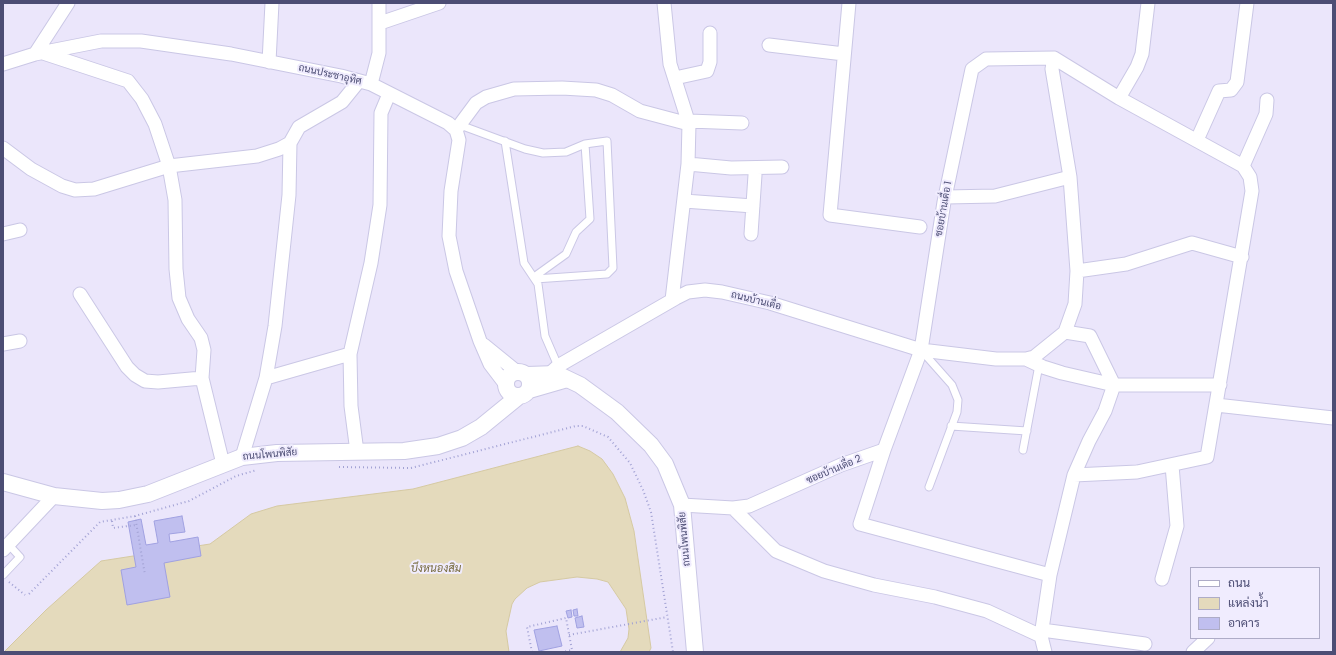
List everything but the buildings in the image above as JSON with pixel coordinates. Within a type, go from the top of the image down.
[{"type":"street","points":[[68,3],[38,53],[128,81],[142,100],[155,124],[170,166],[175,200],[176,269],[179,298],[188,319],[201,338],[204,350],[202,378],[223,464]]},
{"type":"street","points":[[270,62],[272,3]]},
{"type":"street","points":[[242,456],[266,378],[275,326],[289,195],[290,143],[299,127],[342,102],[365,83],[379,53],[379,3]]},
{"type":"street","points":[[380,23],[439,3]]},
{"type":"street","points":[[664,3],[670,64],[689,122],[688,164],[672,300]]},
{"type":"street","points":[[849,3],[830,214],[920,227]]},
{"type":"street","points":[[1119,98],[1137,67],[1142,54],[1148,3]]},
{"type":"street","points":[[1197,140],[1218,91],[1231,90],[1237,82],[1247,3]]},
{"type":"street","points":[[675,78],[707,71],[710,62],[710,33]]},
{"type":"street","name":"ถนนประชาอุทิศ","points":[[3,64],[38,53],[100,41],[141,41],[270,62],[341,76],[365,83],[390,94],[458,128]]},
{"type":"street","points":[[769,44],[844,54]]},
{"type":"street","points":[[1026,359],[1048,347],[1065,332],[1075,304],[1077,271],[1070,177],[1052,69],[1054,58],[1119,98],[1243,166],[1250,177],[1252,191],[1207,457],[1137,472],[1074,475]]},
{"type":"street","name":"ซอยบ้านเดื่อ 1","points":[[921,350],[946,197],[972,69],[986,59],[1054,58]]},
{"type":"street","points":[[568,379],[520,384],[490,364],[480,341],[456,271],[449,236],[451,191],[459,140],[458,128],[476,103],[486,97],[514,90],[562,88],[596,90],[612,95],[640,111],[689,122],[742,123]]},
{"type":"street","points":[[357,452],[351,406],[350,354],[371,263],[380,205],[381,113],[390,94]]},
{"type":"street","points":[[1243,166],[1266,114],[1268,100]]},
{"type":"street","points":[[3,148],[31,169],[62,186],[75,190],[94,189],[170,166],[257,156],[279,149],[290,143]]},
{"type":"street","points":[[688,164],[731,168],[782,167]]},
{"type":"street","points":[[752,234],[755,175]]},
{"type":"street","points":[[946,197],[995,196],[1070,177]]},
{"type":"street","points":[[684,201],[753,206]]},
{"type":"street","points":[[3,234],[20,230]]},
{"type":"street","points":[[1077,271],[1126,264],[1192,243],[1242,257]]},
{"type":"street","name":"ถนนบ้านเดื่อ","points":[[553,370],[672,300],[688,292],[705,290],[722,292],[770,303],[921,350],[996,360],[1026,359]]},
{"type":"street","points":[[80,294],[127,366],[135,375],[145,381],[158,382],[202,378]]},
{"type":"street","points":[[1045,652],[1041,633],[1050,575],[1074,475],[1089,441],[1105,411],[1114,384],[1090,336],[1065,332]]},
{"type":"street","points":[[3,344],[20,341]]},
{"type":"street","points":[[921,350],[884,450],[860,524],[1050,575]]},
{"type":"street","points":[[266,378],[350,354]]},
{"type":"street","points":[[1026,359],[1062,373],[1114,384],[1220,385]]},
{"type":"street","points":[[520,384],[553,370]]},
{"type":"street","name":"ถนนโพนพิสัย","points":[[553,370],[557,374],[580,385],[617,412],[651,445],[665,464],[682,505],[695,652]]},
{"type":"street","name":"ถนนโพนพิสัย","points":[[3,482],[54,496],[102,501],[148,494],[242,456],[277,453],[404,451],[438,446],[462,438],[492,419],[520,384]]},
{"type":"street","points":[[1216,405],[1333,418]]},
{"type":"street","name":"ซอยบ้านเดื่อ 2","points":[[682,505],[733,508],[758,504],[841,465],[884,450]]},
{"type":"street","points":[[1162,579],[1177,526],[1172,465]]},
{"type":"street","points":[[6,548],[54,496]]},
{"type":"street","points":[[733,508],[776,551],[824,571],[874,585],[935,597],[987,611],[1041,633],[1145,644]]},
{"type":"street","points":[[1193,652],[1207,639]]},
{"type":"lane","points":[[458,128],[505,141],[525,149],[543,153],[566,152],[585,144],[607,141],[613,268],[607,274],[534,278]]},
{"type":"lane","points":[[505,141],[524,263],[540,290],[545,336],[553,370]]},
{"type":"lane","points":[[534,278],[566,254],[576,232],[590,219],[585,144]]},
{"type":"lane","points":[[921,350],[952,385],[958,400],[957,412],[929,486]]},
{"type":"lane","points":[[1023,450],[1039,365]]},
{"type":"lane","points":[[951,426],[1027,431]]},
{"type":"lane","points":[[3,575],[20,557],[6,548]]},
{"type":"path","points":[[332,467],[411,468],[576,426],[584,426],[600,433],[616,445],[630,463],[644,490],[654,527],[673,652]]},
{"type":"path","points":[[30,594],[100,522],[135,516],[189,502],[236,476],[263,468]]},
{"type":"path","points":[[135,516],[145,574]]},
{"type":"path","points":[[112,520],[113,528],[136,525]]},
{"type":"path","points":[[9,582],[25,595]]},
{"type":"path","points":[[569,635],[667,617]]},
{"type":"path","points":[[532,652],[526,627],[566,618],[572,650],[562,652]]},
{"type":"water","name":"บึงหนองสิม","points":[[578,446],[590,451],[602,459],[613,474],[625,498],[634,531],[651,648],[649,652],[620,652],[628,638],[629,629],[626,609],[608,582],[597,579],[577,577],[540,582],[527,588],[515,599],[512,604],[506,631],[509,652],[4,652],[46,610],[101,561],[210,544],[251,514],[277,506],[413,489]]}]
